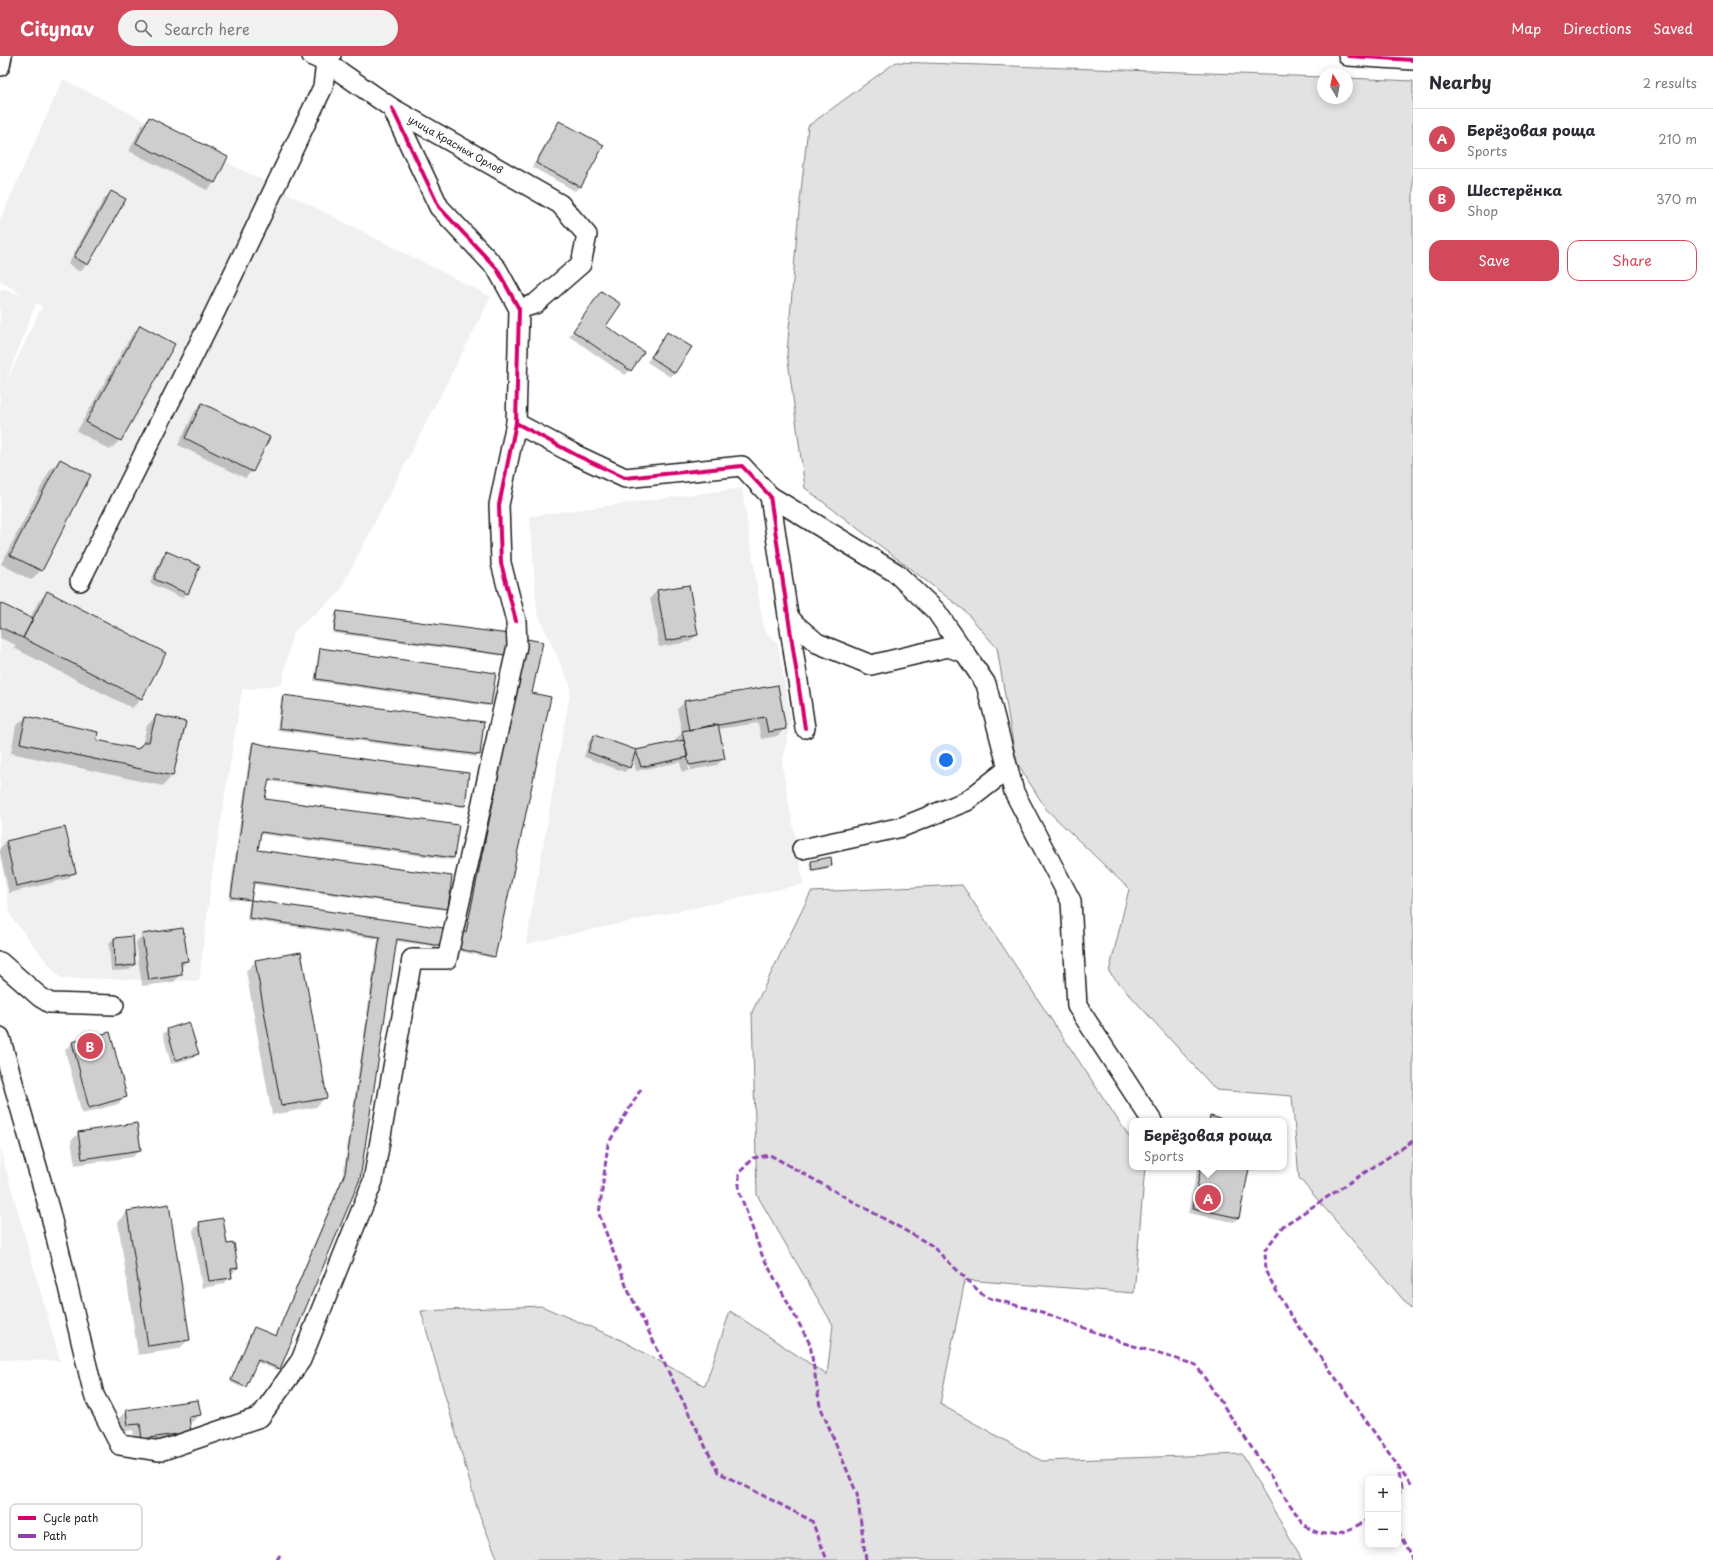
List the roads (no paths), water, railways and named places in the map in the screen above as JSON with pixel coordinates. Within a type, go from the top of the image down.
[{"type":"street","points":[[0,66],[2,56]]},
{"type":"street","points":[[1348,56],[1413,60]]},
{"type":"street","points":[[323,58],[392,108],[560,204],[587,235],[581,264],[535,304],[519,309]]},
{"type":"street","points":[[80,581],[215,312],[323,87],[323,58]]},
{"type":"street","points":[[0,1037],[50,1212],[94,1395],[120,1444],[160,1451],[260,1417],[301,1360],[373,1181],[412,959],[447,959],[517,646],[516,621],[501,563],[499,505],[516,422],[519,309],[497,269],[439,207],[392,108]]},
{"type":"street","points":[[516,422],[578,456],[625,478],[742,466],[770,496],[896,573],[936,611],[986,684],[1014,792],[1071,901],[1077,1006],[1150,1118]]},
{"type":"street","points":[[770,496],[805,728]]},
{"type":"street","points":[[788,616],[817,643],[871,665],[948,647],[965,653]]},
{"type":"street","points":[[802,849],[902,827],[967,802],[1008,769]]},
{"type":"street","points":[[0,962],[40,997],[50,1002],[114,1004]]},
{"type":"place","name":"Шестерёнка","points":[[90,1046]]},
{"type":"place","name":"Берёзовая роща","points":[[1208,1198]]}]
